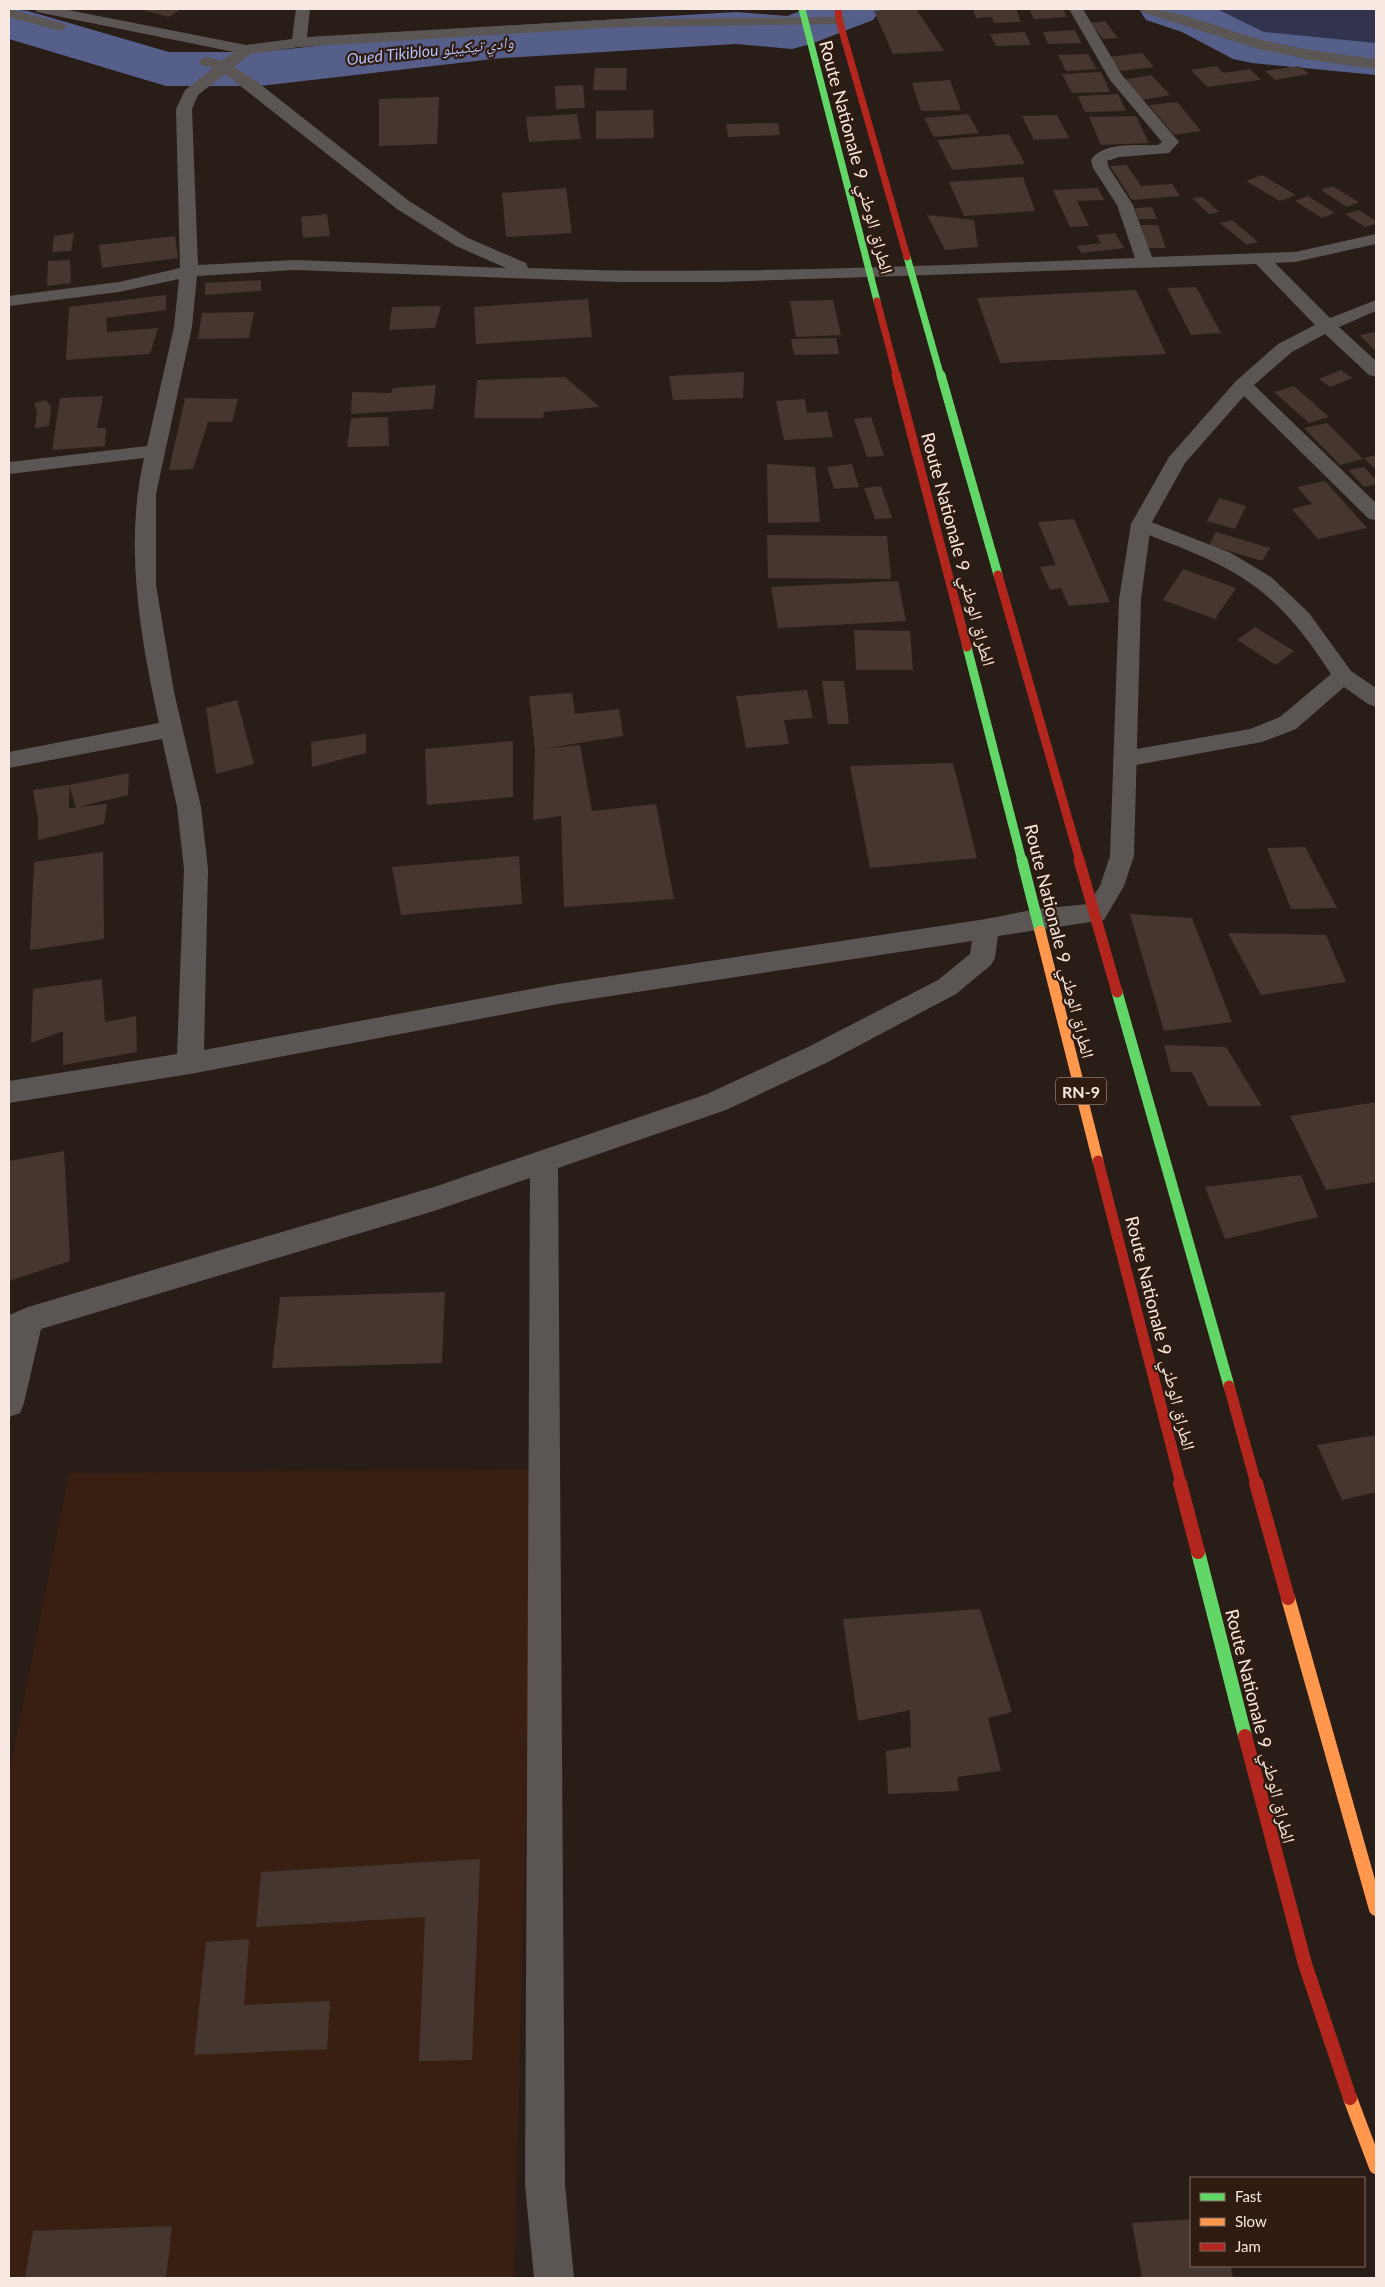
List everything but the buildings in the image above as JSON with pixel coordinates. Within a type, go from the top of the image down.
[{"type":"main road","name":"Route Nationale الطراق الوطني 9","points":[[838,14],[1095,913],[1376,1909]]},
{"type":"main road","name":"Route Nationale الطراق الوطني 9","points":[[803,15],[1037,919],[1300,1957],[1326,2037],[1376,2167]]},
{"type":"street","points":[[42,9],[246,50],[299,42],[621,23],[838,14]]},
{"type":"street","points":[[299,42],[303,9]]},
{"type":"street","points":[[1076,9],[1115,77],[1171,142],[1163,150],[1121,151],[1105,155],[1099,160],[1101,168],[1125,205],[1146,264]]},
{"type":"street","points":[[1147,9],[1255,43],[1311,55],[1376,64]]},
{"type":"street","points":[[9,12],[75,31]]},
{"type":"street","points":[[190,1063],[196,869],[189,806],[171,729],[145,585],[146,494],[183,327],[189,271],[184,109],[191,93],[223,66],[246,50]]},
{"type":"street","points":[[197,60],[223,66],[403,205],[462,242],[537,274]]},
{"type":"street","points":[[9,301],[119,287],[189,271],[295,265],[418,268],[537,274],[720,277],[1261,259],[1305,255],[1376,239]]},
{"type":"street","points":[[1261,259],[1327,326],[1376,371]]},
{"type":"street","points":[[9,1092],[190,1063],[558,994],[986,929],[1037,919],[1095,913],[1108,897],[1116,879],[1122,856],[1130,599],[1141,524],[1176,461],[1243,385],[1285,348],[1327,326],[1376,305]]},
{"type":"street","points":[[1243,385],[1376,514]]},
{"type":"street","points":[[9,468],[156,451]]},
{"type":"street","points":[[1141,524],[1250,572],[1285,600],[1320,640],[1343,676],[1376,700]]},
{"type":"street","points":[[1125,759],[1254,736],[1288,723],[1343,676]]},
{"type":"street","points":[[9,760],[171,729]]},
{"type":"street","points":[[9,1403],[18,1325],[434,1199],[716,1102],[817,1055],[947,987],[982,958],[986,929]]},
{"type":"street","points":[[544,1162],[545,2185],[554,2278]]},
{"type":"shaded area","points":[[1194,9],[1376,9],[1376,50],[1283,43],[1252,34]]},
{"type":"shaded area","points":[[535,1469],[514,2278],[9,2278],[9,1773],[69,1473]]},
{"type":"waterway","name":"Oued Tikiblou وادي تيكيبلو","points":[[9,22],[166,69],[260,69],[502,42],[736,28],[792,33],[854,9]]},
{"type":"waterway","name":"Oued Tikiblou وادي تيكيبلو","points":[[1165,9],[1201,21],[1252,47],[1376,59]]},
{"type":"traffic: fast","points":[[802,9],[877,301]]},
{"type":"traffic: fast","points":[[907,257],[998,575]]},
{"type":"traffic: fast","points":[[967,647],[1040,931]]},
{"type":"traffic: fast","points":[[1117,992],[1229,1386]]},
{"type":"traffic: fast","points":[[1198,1552],[1245,1736]]},
{"type":"traffic: slow","points":[[1040,931],[1098,1161]]},
{"type":"traffic: slow","points":[[1288,1598],[1376,1909]]},
{"type":"traffic: slow","points":[[1350,2098],[1376,2167]]},
{"type":"traffic: jam","points":[[838,9],[839,20],[907,257]]},
{"type":"traffic: jam","points":[[877,301],[967,647]]},
{"type":"traffic: jam","points":[[998,575],[1117,992]]},
{"type":"traffic: jam","points":[[1098,1161],[1198,1552]]},
{"type":"traffic: jam","points":[[1229,1386],[1288,1598]]},
{"type":"traffic: jam","points":[[1245,1736],[1305,1964],[1350,2098]]}]
